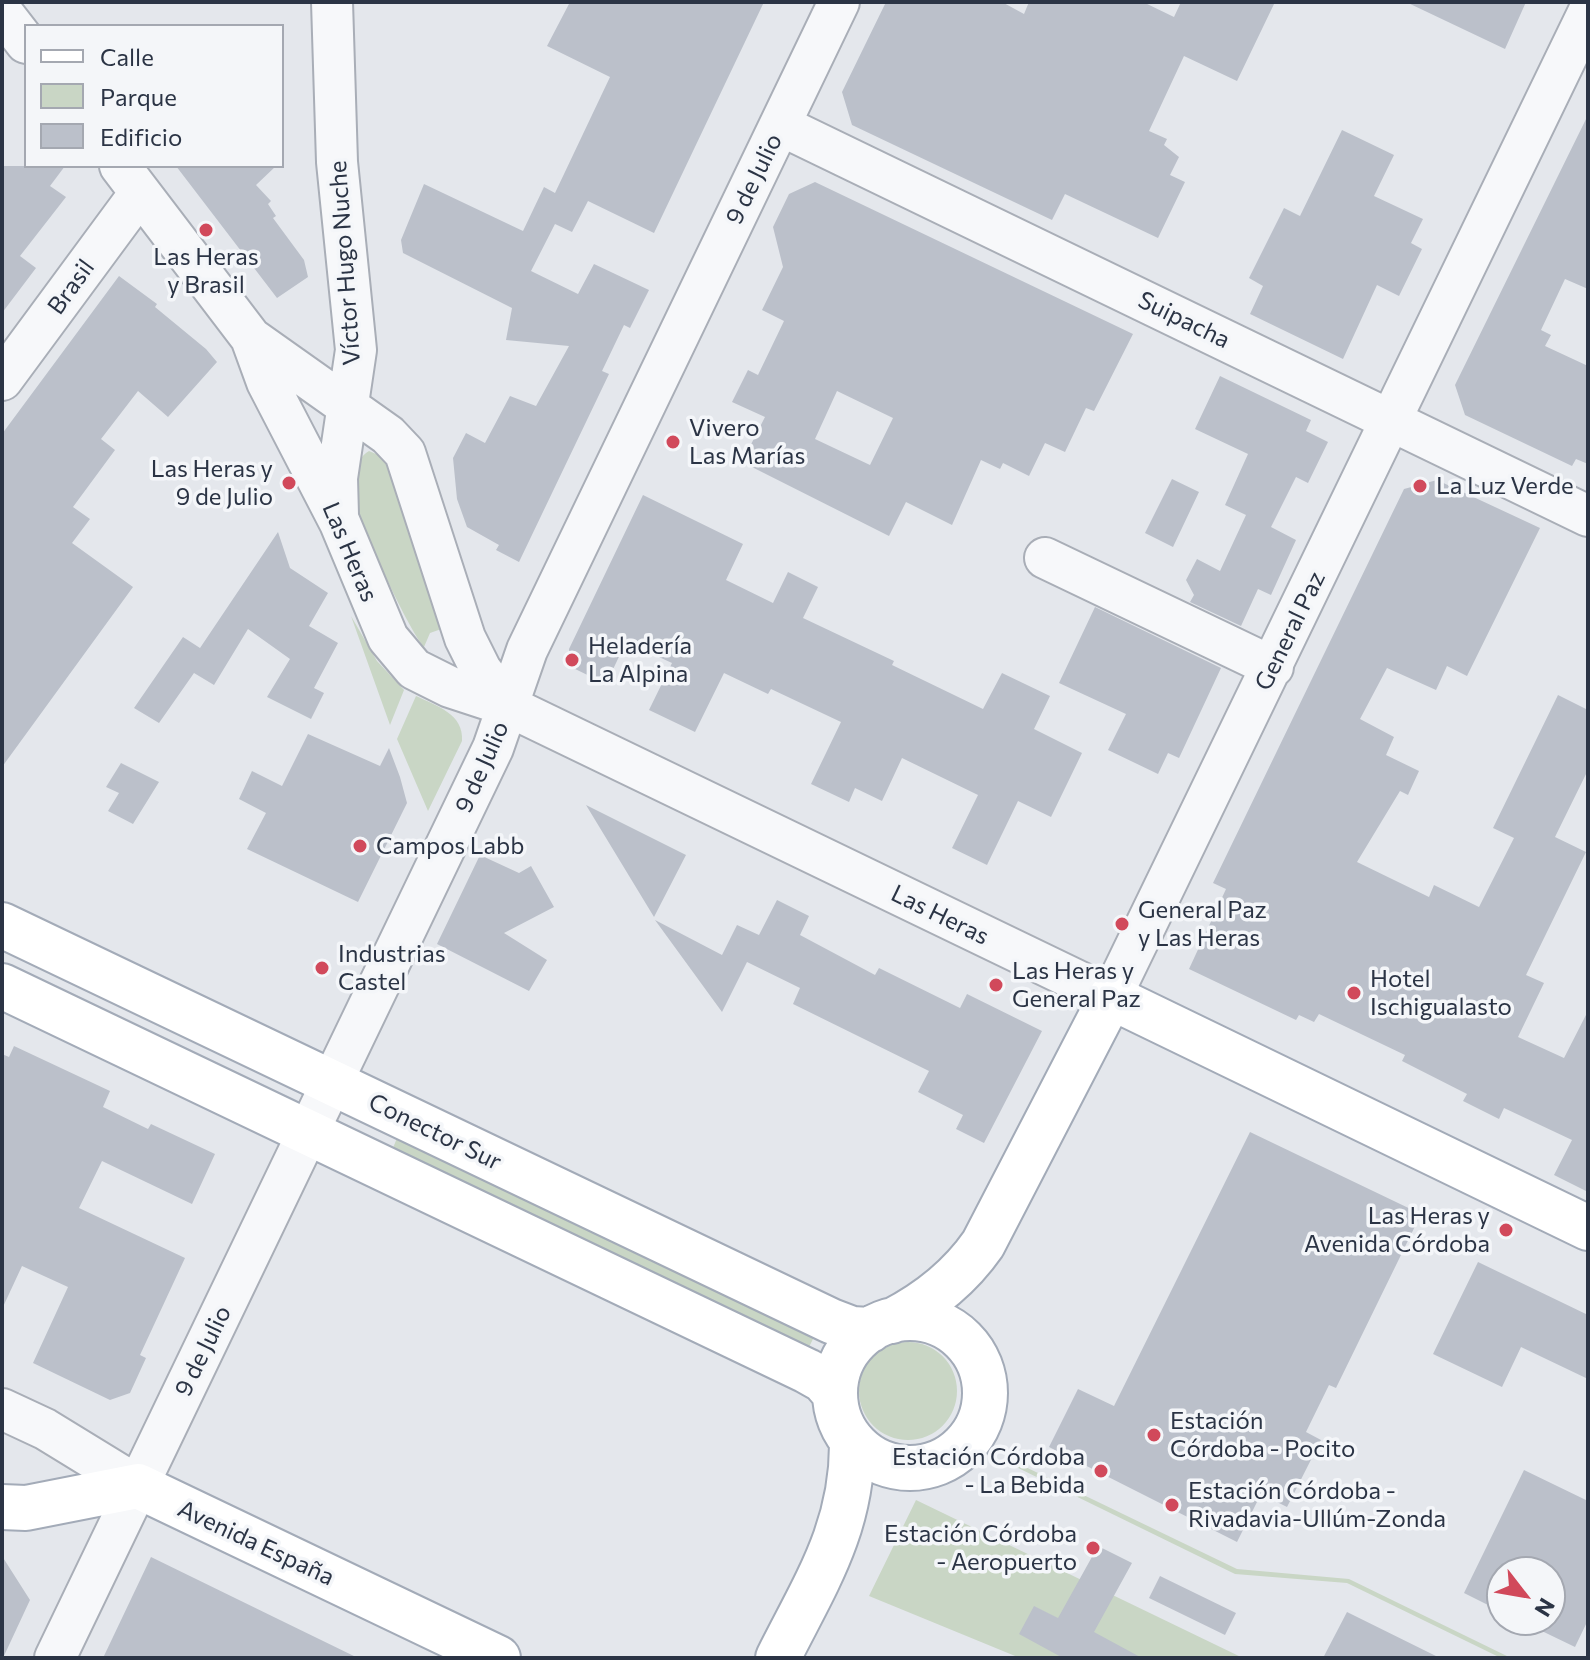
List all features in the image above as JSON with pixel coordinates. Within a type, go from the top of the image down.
[{"type":"main road","name":"Conector Sur","points":[[2,925],[831,1321],[852,1329],[919,1319],[936,1322],[965,1341],[973,1352]]},
{"type":"main road","points":[[2,986],[807,1371],[823,1380],[835,1394]]},
{"type":"main road","name":"Las Heras","points":[[1111,997],[1588,1228]]},
{"type":"main road","name":"General Paz","points":[[881,1325],[932,1296],[972,1259],[983,1244],[1111,997]]},
{"type":"main road","name":"General Paz","points":[[973,1352],[973,1299],[983,1244]]},
{"type":"main road","points":[[881,1325],[844,1356],[835,1394],[841,1423],[852,1441],[869,1456],[892,1467],[925,1467]]},
{"type":"main road","points":[[837,1541],[877,1500],[925,1467],[958,1451],[979,1423],[985,1389],[973,1352]]},
{"type":"main road","points":[[778,1658],[837,1541],[849,1487],[852,1441]]},
{"type":"main road","points":[[2,1507],[26,1508],[138,1486]]},
{"type":"main road","name":"Avenida España","points":[[138,1486],[498,1658]]},
{"type":"street","name":"Víctor Hugo Nuche","points":[[332,2],[337,162],[356,350],[337,478],[340,523]]},
{"type":"street","name":"9 de Julio","points":[[55,1658],[493,748],[527,650],[839,2]]},
{"type":"street","points":[[2,12],[24,40]]},
{"type":"street","name":"General Paz","points":[[1111,997],[1588,13]]},
{"type":"street","name":"Suipacha","points":[[780,125],[1588,516]]},
{"type":"street","name":"Las Heras","points":[[130,179],[251,338],[267,382],[340,523],[381,624],[404,659],[450,687],[508,706],[1111,997]]},
{"type":"street","name":"Brasil","points":[[2,380],[130,179]]},
{"type":"street","name":"Las Heras","points":[[251,338],[388,435],[405,453],[465,638],[481,670],[508,706]]},
{"type":"street","points":[[1045,558],[1273,667]]},
{"type":"street","points":[[2,1409],[45,1429],[138,1486]]},
{"type":"green space","points":[[369,451],[388,459],[447,627],[430,633],[424,647],[396,597],[357,508],[355,476],[358,464]]},
{"type":"green space","points":[[351,616],[377,661],[404,690],[390,725]]},
{"type":"green space","points":[[416,696],[448,712],[459,724],[462,741],[428,811],[397,739]]},
{"type":"green space","points":[[397,1138],[814,1337],[809,1347],[393,1148]]},
{"type":"green space","points":[[908,1342],[927,1346],[943,1356],[953,1372],[957,1391],[953,1410],[943,1426],[927,1436],[908,1440],[889,1436],[873,1426],[863,1410],[859,1391],[863,1372],[873,1356],[889,1346]]},
{"type":"green space","points":[[1011,1460],[1237,1569],[1349,1579],[1511,1658],[1501,1658],[1347,1583],[1235,1574],[1010,1464]]},
{"type":"green space","points":[[916,1500],[1243,1658],[1020,1658],[869,1596]]},
{"type":"building","points":[[570,2],[764,2],[654,233],[588,201],[572,232],[555,224],[531,271],[578,294],[594,264],[649,290],[630,328],[624,325],[602,371],[609,374],[519,562],[496,550],[499,545],[467,527],[457,499],[453,458],[466,433],[485,443],[510,396],[536,406],[569,346],[506,340],[512,308],[403,253],[401,240],[424,184],[523,231],[544,187],[555,193],[610,77],[547,46]]},
{"type":"building","points":[[886,2],[1002,2],[1024,14],[1029,2],[1143,2],[1174,17],[1181,2],[1275,2],[1237,81],[1184,56],[1149,131],[1167,139],[1164,145],[1179,157],[1170,175],[1185,182],[1158,238],[1065,194],[1052,220],[852,125],[842,92]]},
{"type":"building","points":[[1406,2],[1526,2],[1505,49]]},
{"type":"building","points":[[1588,115],[1588,289],[1565,279],[1541,330],[1551,335],[1545,346],[1588,366],[1588,464],[1576,459],[1572,466],[1465,415],[1455,385]]},
{"type":"building","points":[[1342,130],[1394,155],[1374,196],[1423,219],[1411,243],[1422,249],[1399,296],[1377,285],[1343,359],[1250,314],[1263,286],[1249,278],[1284,208],[1300,216]]},
{"type":"building","points":[[2,166],[64,168],[50,186],[66,197],[20,256],[36,268],[2,313]]},
{"type":"building","points":[[178,168],[274,168],[256,185],[271,201],[268,204],[276,216],[273,218],[304,260],[308,277],[277,298]]},
{"type":"building","points":[[815,182],[1133,334],[1094,411],[1086,408],[1065,452],[1045,443],[1029,476],[1003,463],[1000,469],[981,460],[952,525],[906,502],[889,536],[742,462],[765,417],[732,402],[748,370],[758,375],[784,321],[762,310],[783,267],[773,227],[789,194]],"holes":[[[837,391],[893,418],[870,465],[815,439]]]},
{"type":"building","points":[[119,276],[157,304],[155,307],[206,349],[217,362],[168,417],[138,391],[101,439],[115,450],[73,507],[90,519],[72,543],[133,587],[2,767],[2,434]]},
{"type":"building","points":[[1220,376],[1311,420],[1306,431],[1328,442],[1308,483],[1296,477],[1271,527],[1296,540],[1271,595],[1258,589],[1241,626],[1190,602],[1194,595],[1186,580],[1197,559],[1220,571],[1246,515],[1225,505],[1248,454],[1195,429]]},
{"type":"building","points":[[1172,479],[1199,492],[1173,547],[1145,533]]},
{"type":"building","points":[[1437,480],[1540,528],[1467,676],[1447,666],[1436,690],[1387,668],[1360,719],[1394,737],[1386,755],[1419,771],[1408,795],[1400,791],[1357,862],[1429,897],[1434,885],[1479,907],[1514,838],[1493,828],[1558,695],[1588,710],[1588,770],[1555,837],[1586,852],[1526,975],[1544,983],[1518,1037],[1564,1058],[1588,1011],[1588,1192],[1554,1175],[1572,1140],[1504,1108],[1499,1119],[1463,1101],[1467,1094],[1402,1061],[1405,1055],[1319,1014],[1314,1022],[1299,1015],[1296,1020],[1189,969],[1226,889],[1213,883],[1404,489]]},
{"type":"building","points":[[643,495],[743,544],[726,580],[773,603],[788,572],[818,587],[803,618],[894,661],[892,665],[983,709],[1002,673],[1050,696],[1034,729],[1082,753],[1051,817],[1018,801],[987,865],[952,848],[978,795],[902,758],[882,801],[855,788],[849,802],[811,784],[841,722],[771,689],[768,694],[724,673],[695,732],[649,710],[672,663],[626,642],[606,684],[571,667],[569,649]]},
{"type":"building","points":[[278,532],[290,568],[328,593],[309,626],[338,643],[314,688],[324,693],[311,719],[267,697],[290,659],[248,629],[214,685],[194,673],[159,723],[134,708],[183,637],[200,648]]},
{"type":"building","points":[[1095,607],[1221,668],[1179,758],[1168,753],[1158,774],[1108,750],[1126,714],[1059,683]]},
{"type":"building","points":[[308,734],[380,766],[389,748],[400,777],[407,803],[358,902],[247,849],[266,813],[239,799],[252,771],[282,786]]},
{"type":"building","points":[[121,763],[159,782],[133,824],[108,811],[119,793],[106,787]]},
{"type":"building","points":[[586,805],[686,855],[654,917]]},
{"type":"building","points":[[480,855],[519,873],[531,866],[554,907],[504,933],[547,960],[529,991],[437,944]]},
{"type":"building","points":[[777,900],[809,916],[800,935],[875,975],[879,968],[960,1008],[967,994],[1042,1031],[984,1143],[956,1129],[963,1115],[918,1092],[929,1071],[793,1004],[800,988],[747,962],[722,1012],[655,920],[722,955],[737,925],[759,935]]},
{"type":"building","points":[[14,1046],[110,1091],[103,1107],[148,1129],[151,1124],[215,1154],[192,1204],[102,1161],[79,1208],[185,1258],[140,1355],[146,1358],[130,1393],[110,1400],[33,1363],[68,1287],[22,1266],[2,1309],[2,1054],[9,1057]]},
{"type":"building","points":[[1250,1132],[1421,1214],[1336,1388],[1329,1385],[1306,1432],[1321,1440],[1287,1507],[1261,1494],[1237,1542],[1049,1447],[1078,1389],[1114,1406]]},
{"type":"building","points":[[1478,1262],[1588,1315],[1588,1379],[1521,1347],[1502,1387],[1433,1354]]},
{"type":"building","points":[[1524,1470],[1588,1501],[1588,1620],[1575,1647],[1552,1636],[1566,1636],[1566,1556],[1486,1556],[1486,1604],[1464,1593]]},
{"type":"building","points":[[1098,1546],[1132,1563],[1094,1632],[1142,1658],[1063,1658],[1019,1634],[1034,1606],[1058,1618]]},
{"type":"building","points":[[2,1556],[30,1600],[3,1658],[2,1658]]},
{"type":"building","points":[[151,1557],[280,1620],[358,1658],[103,1658]]},
{"type":"building","points":[[1160,1576],[1236,1613],[1225,1635],[1149,1598]]},
{"type":"building","points":[[1347,1612],[1440,1658],[1323,1658]]},
{"type":"place","name":"Las Heras y Brasil","points":[[206,230]]},
{"type":"place","name":"Vivero Las Marías","points":[[673,442]]},
{"type":"place","name":"Las Heras y 9 de Julio","points":[[289,483]]},
{"type":"place","name":"La Luz Verde","points":[[1420,486]]},
{"type":"place","name":"Heladería La Alpina","points":[[572,660]]},
{"type":"place","name":"Campos Labb","points":[[360,846]]},
{"type":"place","name":"General Paz y Las Heras","points":[[1122,924]]},
{"type":"place","name":"Industrias Castel","points":[[322,968]]},
{"type":"place","name":"Las Heras y General Paz","points":[[996,985]]},
{"type":"place","name":"Hotel Ischigualasto","points":[[1354,993]]},
{"type":"place","name":"Las Heras y Avenida Córdoba","points":[[1506,1230]]},
{"type":"place","name":"Estación Córdoba - Pocito","points":[[1154,1435]]},
{"type":"place","name":"Estación Córdoba - La Bebida","points":[[1101,1471]]},
{"type":"place","name":"Estación Córdoba - Rivadavia-Ullúm-Zonda","points":[[1172,1505]]},
{"type":"place","name":"Estación Córdoba - Aeropuerto","points":[[1093,1548]]}]
